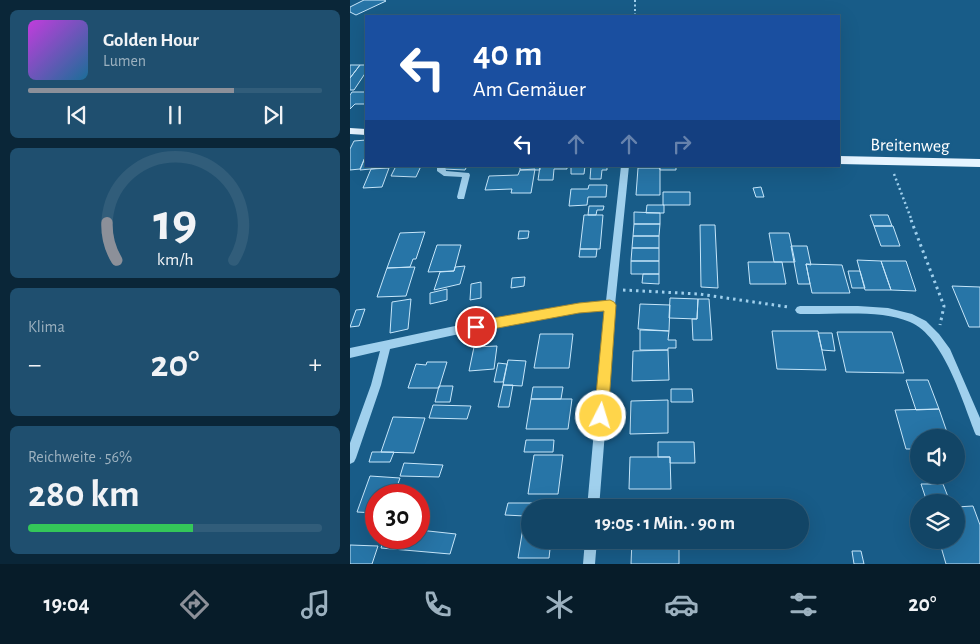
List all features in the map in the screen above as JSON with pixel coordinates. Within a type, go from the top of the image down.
[{"type":"main road","points":[[350,131],[365,132]]},
{"type":"main road","name":"Breitenweg","points":[[840,160],[980,164]]},
{"type":"street","points":[[441,167],[441,171],[444,173],[466,175],[461,197]]},
{"type":"street","points":[[595,499],[610,305],[625,167]]},
{"type":"street","points":[[350,353],[570,310],[610,305]]},
{"type":"street","points":[[800,310],[897,314],[914,318],[934,334],[947,352],[980,429]]},
{"type":"street","points":[[350,458],[376,385],[386,345]]},
{"type":"street","points":[[589,564],[590,549]]},
{"type":"path","points":[[635,15],[636,0]]},
{"type":"path","points":[[889,161],[944,306],[942,322],[934,334]]},
{"type":"path","points":[[612,289],[699,294],[800,310]]},
{"type":"building","points":[[364,0],[386,1],[356,15],[350,12],[350,7]]},
{"type":"building","points":[[350,65],[360,65],[350,78]]},
{"type":"building","points":[[360,65],[365,65],[365,74],[354,90],[350,90],[350,78]]},
{"type":"building","points":[[352,92],[365,92],[365,104],[355,104],[350,109],[350,95]]},
{"type":"building","points":[[365,140],[365,157],[360,169],[350,170],[350,149],[354,141]]},
{"type":"building","points":[[365,158],[365,167],[382,167],[381,168],[360,170]]},
{"type":"building","points":[[396,167],[421,167],[416,177],[391,176]]},
{"type":"building","points":[[444,167],[466,167],[465,170],[443,169]]},
{"type":"building","points":[[520,167],[540,167],[540,170],[520,170]]},
{"type":"building","points":[[540,167],[567,167],[567,169],[554,169],[553,180],[538,180]]},
{"type":"building","points":[[571,167],[585,167],[584,174],[571,174]]},
{"type":"building","points":[[591,167],[607,167],[607,170],[602,170],[601,179],[590,179]]},
{"type":"building","points":[[659,167],[676,167],[676,170],[660,170]]},
{"type":"building","points":[[389,168],[382,187],[363,188],[371,169]]},
{"type":"building","points":[[638,168],[660,168],[660,195],[636,195]]},
{"type":"building","points":[[535,169],[531,193],[511,193],[512,189],[485,190],[489,176],[518,175],[520,170]]},
{"type":"building","points":[[589,185],[607,185],[606,197],[588,197],[587,205],[569,206],[571,189],[588,189]]},
{"type":"building","points":[[761,187],[764,197],[756,197],[753,188]]},
{"type":"building","points":[[663,192],[690,192],[690,205],[663,205]]},
{"type":"building","points":[[647,205],[664,205],[664,213],[646,213]]},
{"type":"building","points":[[589,206],[604,206],[603,210],[597,210],[596,215],[588,215]]},
{"type":"building","points":[[634,212],[660,213],[660,224],[634,224]]},
{"type":"building","points":[[584,215],[603,215],[600,249],[580,249]]},
{"type":"building","points":[[870,215],[888,215],[892,226],[874,226]]},
{"type":"building","points":[[634,224],[660,224],[659,236],[633,236]]},
{"type":"building","points":[[700,225],[715,225],[718,288],[701,287]]},
{"type":"building","points":[[874,226],[893,226],[900,246],[881,246]]},
{"type":"building","points":[[519,231],[529,231],[528,238],[518,239]]},
{"type":"building","points":[[425,232],[416,259],[413,259],[410,267],[387,268],[400,233]]},
{"type":"building","points":[[769,233],[789,233],[795,262],[774,262]]},
{"type":"building","points":[[633,236],[659,236],[659,248],[632,248]]},
{"type":"building","points":[[437,245],[461,245],[454,271],[428,272]]},
{"type":"building","points":[[791,246],[807,246],[811,265],[806,264],[810,284],[798,284]]},
{"type":"building","points":[[632,248],[659,248],[659,261],[631,261]]},
{"type":"building","points":[[580,249],[597,249],[596,257],[579,257]]},
{"type":"building","points":[[857,260],[881,261],[891,290],[865,290]]},
{"type":"building","points":[[631,261],[659,261],[659,274],[631,274]]},
{"type":"building","points":[[881,261],[906,261],[916,291],[891,290]]},
{"type":"building","points":[[748,262],[782,262],[786,284],[750,284]]},
{"type":"building","points":[[806,264],[842,265],[850,293],[812,293]]},
{"type":"building","points":[[465,266],[460,284],[434,290],[440,272],[454,271],[455,267]]},
{"type":"building","points":[[415,267],[406,296],[377,297],[387,268]]},
{"type":"building","points":[[848,271],[860,271],[865,288],[852,288]]},
{"type":"building","points":[[643,274],[659,274],[659,284],[642,283]]},
{"type":"building","points":[[525,277],[524,286],[511,288],[512,278]]},
{"type":"building","points":[[481,282],[481,298],[470,300],[471,284]]},
{"type":"building","points":[[952,286],[980,287],[980,327],[969,327]]},
{"type":"building","points":[[447,289],[447,300],[430,304],[430,293]]},
{"type":"building","points":[[670,298],[698,299],[697,319],[669,318]]},
{"type":"building","points":[[411,299],[408,329],[390,333],[392,302]]},
{"type":"building","points":[[698,299],[709,299],[712,340],[693,340],[692,319],[697,319]]},
{"type":"building","points":[[640,304],[670,305],[669,331],[638,329]]},
{"type":"building","points":[[365,309],[359,326],[350,327],[356,310]]},
{"type":"building","points":[[640,330],[669,331],[668,340],[676,340],[676,348],[668,348],[668,350],[640,350]]},
{"type":"building","points":[[772,331],[818,331],[826,370],[777,369]]},
{"type":"building","points":[[837,332],[892,332],[904,373],[846,372]]},
{"type":"building","points":[[818,333],[832,333],[835,351],[822,350]]},
{"type":"building","points":[[540,334],[573,334],[569,368],[534,368]]},
{"type":"building","points":[[497,346],[494,369],[469,371],[474,347]]},
{"type":"building","points":[[668,350],[669,380],[632,381],[633,351]]},
{"type":"building","points":[[508,360],[526,361],[522,386],[503,385]]},
{"type":"building","points":[[427,362],[447,362],[439,388],[408,388],[416,364],[426,365]]},
{"type":"building","points":[[498,363],[507,364],[503,382],[494,382]]},
{"type":"building","points":[[906,380],[928,380],[939,409],[916,410]]},
{"type":"building","points":[[503,385],[513,385],[509,407],[498,407]]},
{"type":"building","points":[[439,386],[453,386],[450,402],[435,402]]},
{"type":"building","points":[[533,387],[563,387],[561,399],[531,399]]},
{"type":"building","points":[[671,389],[692,389],[693,402],[671,402]]},
{"type":"building","points":[[531,399],[572,399],[568,429],[526,429]]},
{"type":"building","points":[[668,400],[668,433],[630,434],[631,401]]},
{"type":"building","points":[[433,405],[471,406],[467,419],[429,418]]},
{"type":"building","points":[[939,409],[946,429],[910,429],[910,449],[906,449],[895,410]]},
{"type":"building","points":[[393,417],[425,418],[414,453],[381,452]]},
{"type":"building","points":[[526,440],[554,440],[553,452],[524,452]]},
{"type":"building","points":[[658,442],[694,442],[695,463],[670,463],[670,457],[658,457]]},
{"type":"building","points":[[372,452],[394,452],[390,462],[369,462]]},
{"type":"building","points":[[534,455],[563,455],[558,494],[528,494]]},
{"type":"building","points":[[630,457],[670,457],[671,489],[629,489]]},
{"type":"building","points":[[404,463],[443,465],[439,477],[400,476]]},
{"type":"building","points":[[370,476],[400,478],[398,484],[367,484]]},
{"type":"building","points":[[921,484],[943,484],[947,494],[924,494]]},
{"type":"building","points":[[365,490],[365,512],[357,512]]},
{"type":"building","points":[[508,503],[521,503],[521,516],[505,515]]},
{"type":"building","points":[[965,506],[973,506],[980,525],[980,564],[946,564],[942,549],[965,549]]},
{"type":"building","points":[[430,531],[456,534],[450,554],[392,549],[430,549]]},
{"type":"building","points":[[521,540],[521,549],[550,549],[549,558],[518,558]]},
{"type":"building","points":[[350,545],[365,546],[365,549],[377,549],[372,564],[350,564]]},
{"type":"building","points":[[632,549],[679,549],[679,564],[631,564]]},
{"type":"building","points":[[852,551],[861,551],[864,564],[854,564]]},
{"type":"route","points":[[476,327],[579,308],[610,305],[601,416]]}]
